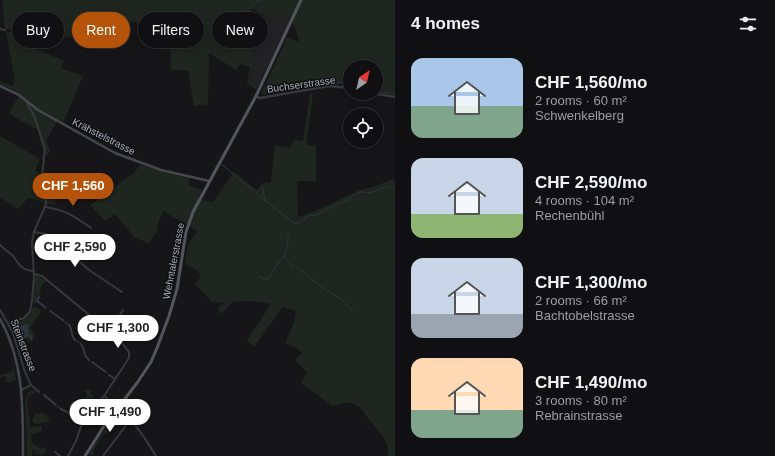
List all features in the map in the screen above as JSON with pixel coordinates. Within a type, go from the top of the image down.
[{"type":"main road","name":"Wehntalerstrasse","points":[[85,456],[104,426],[138,384],[151,362],[164,332],[177,289],[189,221],[209,181],[256,96],[301,0]]},
{"type":"main road","name":"Krähstelstrasse","points":[[0,86],[19,95],[38,110],[115,153],[161,170],[209,181]]},
{"type":"main road","points":[[0,319],[12,345],[18,366],[22,390],[23,456]]},
{"type":"street","points":[[0,29],[5,30]]},
{"type":"street","name":"Buchserstrasse","points":[[256,96],[259,98],[329,86],[343,87]]},
{"type":"street","points":[[383,95],[395,97]]},
{"type":"street","points":[[9,323],[24,318],[30,311],[32,301],[33,272],[32,242],[34,232],[45,207],[46,191],[42,176],[45,151],[35,118],[27,102]]},
{"type":"street","points":[[45,207],[56,208],[70,213],[91,228]]},
{"type":"street","points":[[34,232],[51,237],[89,270],[122,292]]},
{"type":"street","points":[[0,245],[12,255],[22,269],[42,276],[93,318]]},
{"type":"street","points":[[39,297],[37,301],[46,308]]},
{"type":"street","name":"Steinstrasse","points":[[0,310],[9,323],[25,372],[31,385]]},
{"type":"street","points":[[68,456],[76,441],[83,420],[104,396],[129,358],[130,355],[126,347],[111,329],[123,310]]},
{"type":"street","points":[[50,311],[63,320]]},
{"type":"street","points":[[69,325],[75,340]]},
{"type":"street","points":[[81,344],[86,358],[89,360]]},
{"type":"street","points":[[92,362],[106,372]]},
{"type":"street","points":[[109,375],[114,379]]},
{"type":"street","points":[[22,390],[31,385],[39,392]]},
{"type":"street","points":[[44,395],[55,404]]},
{"type":"street","points":[[104,396],[119,407],[144,437],[156,456]]},
{"type":"street","points":[[61,409],[83,420]]},
{"type":"street","points":[[102,456],[130,420]]},
{"type":"street","points":[[55,452],[60,456]]},
{"type":"shaded area","points":[[2,0],[395,0],[395,97],[383,94],[383,60],[343,60],[343,84],[325,85],[263,95],[261,93],[287,37],[298,42],[299,40],[295,28],[286,17],[268,17],[268,12],[258,12],[253,9],[250,12],[212,12],[212,48],[256,48],[253,53],[256,56],[250,80],[258,86],[255,89],[247,83],[250,67],[240,64],[236,70],[209,53],[208,104],[194,106],[188,71],[171,70],[170,48],[204,48],[204,12],[138,12],[138,23],[130,23],[130,12],[72,12],[72,38],[64,36],[64,12],[12,12],[12,29],[5,30]]},
{"type":"shaded area","points":[[268,17],[286,17],[290,20],[258,86],[250,80],[256,56],[253,53],[256,48],[268,48]]},
{"type":"shaded area","points":[[6,31],[12,33],[12,48],[33,48],[64,61],[61,68],[83,76],[63,123],[58,120],[46,140],[50,151],[48,155],[45,153],[43,162],[41,160],[43,152],[38,130],[9,114],[20,93],[0,84],[0,81],[12,86],[15,82]]},
{"type":"shaded area","points":[[310,93],[313,94],[306,145],[316,146],[316,181],[297,181],[298,217],[313,212],[360,190],[373,187],[393,179],[395,181],[395,456],[387,456],[388,446],[384,438],[358,406],[352,403],[342,403],[333,406],[301,383],[307,372],[295,360],[302,353],[295,347],[285,343],[294,323],[296,311],[283,307],[254,347],[247,340],[271,304],[250,301],[232,302],[221,314],[217,309],[224,303],[212,302],[195,284],[201,276],[198,271],[185,264],[188,245],[197,231],[163,211],[157,226],[158,230],[149,243],[135,238],[115,214],[105,221],[90,205],[134,173],[140,165],[189,178],[189,185],[202,190],[198,199],[213,202],[234,172],[257,190],[263,183],[271,182],[275,145],[290,148],[294,140],[303,141]]},
{"type":"shaded area","points":[[0,136],[40,159],[35,170],[42,177],[57,205],[28,198],[18,209],[0,197]]},
{"type":"shaded area","points":[[37,275],[46,281],[40,288],[41,292],[35,304],[33,303],[35,277]]},
{"type":"shaded area","points":[[33,307],[38,308],[41,312],[30,328],[35,335],[30,343],[27,339],[17,336],[14,332],[13,326],[25,318]]},
{"type":"shaded area","points":[[28,324],[28,334],[32,336],[33,339],[31,340],[29,336],[25,338],[17,334],[16,331],[21,326]]},
{"type":"shaded area","points":[[11,354],[16,380],[7,383],[5,376],[0,378],[0,375],[12,372]]},
{"type":"shaded area","points":[[33,390],[36,391],[34,394],[28,396],[30,427],[42,426],[42,431],[31,435],[32,443],[40,448],[46,448],[46,452],[41,455],[36,454],[32,449],[32,456],[27,456],[25,403],[28,392]]},
{"type":"shaded area","points":[[85,390],[91,390],[90,393],[94,398],[88,398],[92,401],[90,407],[85,409],[68,408],[70,403],[83,398],[86,399],[87,396]]},
{"type":"shaded area","points":[[41,412],[50,418],[48,422],[37,424],[32,422],[35,413],[39,415]]},
{"type":"shaded area","points":[[116,414],[127,420],[125,422],[120,420],[108,433],[104,433],[93,451],[93,456],[88,453]]},
{"type":"waterway","points":[[256,2],[262,0]]},
{"type":"waterway","points":[[244,12],[254,4]]},
{"type":"waterway","points":[[315,84],[343,82]]},
{"type":"waterway","points":[[291,89],[292,90],[300,86],[311,84]]},
{"type":"waterway","points":[[383,92],[390,93]]},
{"type":"waterway","points":[[222,165],[253,190]]},
{"type":"waterway","points":[[262,185],[265,200]]},
{"type":"waterway","points":[[256,193],[295,224],[304,220],[310,215],[314,216],[339,203],[350,200],[350,197],[360,192],[370,193],[389,186],[395,189]]},
{"type":"waterway","points":[[258,276],[267,280],[268,279],[279,261],[284,257],[289,235]]},
{"type":"waterway","points":[[285,258],[291,265],[295,266]]},
{"type":"waterway","points":[[297,267],[324,289],[341,299],[353,312]]},
{"type":"tunnel","points":[[63,320],[69,325]]},
{"type":"tunnel","points":[[75,340],[81,344]]},
{"type":"tunnel","points":[[55,404],[61,409]]}]
